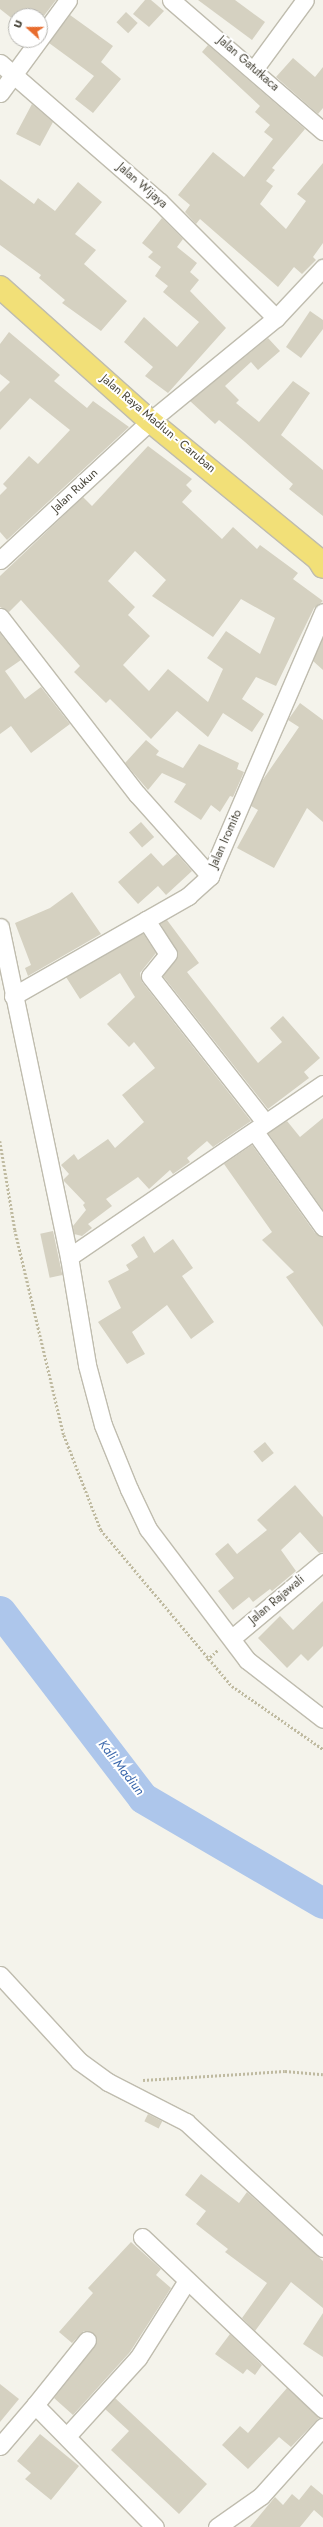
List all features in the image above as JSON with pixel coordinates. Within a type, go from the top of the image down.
[{"type":"highway","name":"Jalan Raya Madiun - Caruban","points":[[0,287],[150,421],[321,562]]},
{"type":"street","points":[[0,93],[15,76],[68,0]]},
{"type":"street","name":"Jalan Gatutkaca","points":[[171,0],[255,68],[323,131]]},
{"type":"street","points":[[255,68],[305,0]]},
{"type":"street","name":"Jalan Wijaya","points":[[0,63],[160,202],[276,318]]},
{"type":"street","name":"Jalan Rukun","points":[[0,560],[150,421],[276,318],[323,268]]},
{"type":"street","name":"Jalan Iromito","points":[[13,996],[188,896],[210,876],[323,612]]},
{"type":"street","points":[[0,616],[137,794],[210,876]]},
{"type":"street","points":[[146,920],[168,954],[150,976],[260,1127],[323,1227]]},
{"type":"street","points":[[0,928],[13,996],[69,1257],[87,1364],[103,1425],[129,1489],[148,1529],[232,1638],[247,1660],[323,1720]]},
{"type":"street","points":[[69,1257],[323,1084]]},
{"type":"street","name":"Jalan Rajawali","points":[[232,1638],[323,1562]]},
{"type":"street","points":[[0,1975],[79,2061],[108,2082],[186,2122],[323,2248]]},
{"type":"street","points":[[142,2237],[186,2282],[323,2409]]},
{"type":"street","points":[[67,2436],[138,2358],[186,2282]]},
{"type":"street","points":[[0,2446],[87,2340]]},
{"type":"street","points":[[35,2405],[155,2527]]},
{"type":"street","points":[[217,2527],[261,2496],[323,2427]]},
{"type":"path","points":[[139,2080],[285,2070],[323,2074]]},
{"type":"building","points":[[0,0],[56,0],[48,10],[48,8],[8,8],[8,15],[0,9]]},
{"type":"building","points":[[145,0],[151,0],[164,11],[149,27],[133,14]]},
{"type":"building","points":[[198,0],[235,0],[265,22],[252,40]]},
{"type":"building","points":[[126,12],[138,23],[128,33],[116,22]]},
{"type":"building","points":[[70,15],[113,46],[101,62],[121,79],[93,113],[75,99],[94,76],[49,43]]},
{"type":"building","points":[[208,45],[305,129],[272,168],[275,170],[266,181],[273,186],[260,204],[286,229],[306,201],[297,194],[323,163],[323,243],[313,257],[316,260],[302,274],[294,267],[278,287],[200,219],[196,224],[185,212],[190,205],[178,195],[213,152],[244,177],[273,139],[264,132],[270,125],[255,112],[260,106],[202,52]]},
{"type":"building","points":[[293,58],[315,77],[323,67],[323,108],[318,114],[276,77]]},
{"type":"building","points":[[32,104],[53,122],[40,146],[16,134]]},
{"type":"building","points":[[0,179],[34,204],[38,198],[55,211],[78,182],[102,202],[75,234],[96,250],[84,264],[127,301],[101,331],[62,303],[65,300],[39,278],[41,275],[0,245]]},
{"type":"building","points":[[162,218],[183,239],[177,247],[197,263],[190,272],[199,280],[190,291],[226,328],[168,393],[145,376],[153,367],[124,342],[144,317],[177,347],[199,322],[163,292],[168,286],[155,276],[161,267],[148,257],[153,252],[142,243]]},
{"type":"building","points":[[310,311],[323,320],[323,329],[301,358],[286,347]]},
{"type":"building","points":[[9,332],[60,375],[54,381],[87,408],[93,401],[129,427],[7,540],[0,532],[0,495],[7,488],[3,484],[29,456],[38,464],[70,430],[30,398],[0,430],[0,392],[10,382],[0,374],[0,344]]},
{"type":"building","points":[[268,338],[280,351],[258,370],[251,362],[225,386],[239,400],[236,403],[259,422],[293,381],[310,393],[281,435],[323,470],[323,516],[289,489],[293,484],[245,442],[219,420],[215,424],[190,401]]},
{"type":"building","points":[[148,446],[192,479],[186,485],[192,491],[182,502],[222,539],[233,527],[257,549],[260,545],[298,573],[293,579],[323,601],[314,608],[276,686],[256,677],[242,699],[264,714],[252,732],[223,713],[208,737],[177,711],[151,739],[110,699],[106,703],[74,672],[80,666],[21,600],[9,612],[0,607],[0,576],[83,497],[92,506]],"holes":[[[135,551],[166,580],[152,596],[213,637],[241,599],[275,618],[260,654],[226,631],[207,658],[223,669],[208,702],[168,669],[149,691],[123,665],[150,636],[128,615],[135,607],[108,581]]]},
{"type":"building","points":[[0,633],[21,660],[5,671],[25,699],[41,687],[70,724],[31,753],[11,726],[0,734]]},
{"type":"building","points":[[323,637],[323,670],[313,661]]},
{"type":"building","points":[[300,703],[323,720],[323,822],[307,808],[274,868],[237,848],[258,810],[251,806],[262,781],[299,727],[288,720]]},
{"type":"building","points":[[146,740],[159,751],[156,755],[183,768],[199,744],[239,763],[237,769],[244,772],[233,797],[230,796],[220,812],[211,805],[201,820],[174,802],[186,784],[162,773],[148,790],[125,763]]},
{"type":"building","points":[[141,822],[154,837],[142,848],[129,832]]},
{"type":"building","points":[[151,853],[163,866],[177,854],[192,871],[166,895],[158,886],[138,904],[118,882]]},
{"type":"building","points":[[72,892],[101,934],[28,976],[25,968],[31,965],[15,923],[50,908]]},
{"type":"building","points":[[167,920],[199,963],[187,972],[258,1063],[282,1042],[270,1028],[283,1016],[320,1058],[304,1072],[309,1078],[268,1109],[163,976],[178,955],[160,923]]},
{"type":"building","points":[[143,933],[156,953],[140,973],[142,982],[251,1121],[213,1147],[207,1141],[187,1158],[190,1162],[173,1174],[170,1170],[149,1189],[138,1177],[106,1199],[112,1206],[88,1224],[92,1228],[82,1236],[74,1234],[73,1226],[86,1210],[83,1205],[85,1203],[63,1180],[69,1174],[61,1165],[74,1154],[78,1160],[108,1139],[115,1148],[144,1122],[122,1095],[155,1068],[134,1042],[129,1047],[107,1024],[135,997],[120,973],[80,999],[66,977]]},
{"type":"building","points":[[323,1118],[323,1210],[268,1133],[287,1121],[300,1137]]},
{"type":"building","points":[[252,1145],[315,1233],[323,1237],[323,1327],[286,1277],[294,1272],[262,1240],[272,1232],[224,1164]]},
{"type":"building","points":[[53,1231],[62,1275],[50,1278],[40,1234]]},
{"type":"building","points":[[144,1236],[154,1253],[173,1239],[193,1268],[182,1276],[214,1322],[191,1339],[167,1305],[132,1332],[145,1354],[127,1364],[98,1322],[121,1308],[108,1281],[129,1270],[126,1265],[138,1257],[131,1245]]},
{"type":"building","points":[[265,1442],[274,1453],[262,1462],[253,1451]]},
{"type":"building","points":[[295,1485],[323,1517],[323,1552],[319,1553],[300,1532],[281,1550],[296,1571],[272,1591],[270,1589],[253,1602],[249,1597],[233,1610],[218,1591],[234,1578],[215,1554],[228,1543],[237,1554],[267,1530],[257,1520]]},
{"type":"building","points":[[323,1601],[323,1646],[308,1661],[301,1654],[287,1668],[258,1638],[280,1616],[293,1630]]},
{"type":"building","points":[[148,2114],[162,2121],[159,2128],[144,2121]]},
{"type":"building","points":[[201,2174],[239,2203],[247,2192],[323,2261],[323,2308],[291,2282],[255,2331],[242,2318],[267,2283],[225,2252],[228,2249],[196,2224],[206,2211],[185,2195]]},
{"type":"building","points":[[131,2242],[161,2269],[156,2275],[171,2288],[130,2352],[73,2415],[54,2398],[95,2346],[96,2337],[84,2331],[72,2343],[59,2332],[93,2293],[88,2288]]},
{"type":"building","points":[[323,2313],[323,2357],[303,2344]]},
{"type":"building","points":[[230,2334],[262,2365],[255,2375],[247,2369],[243,2374],[215,2354]]},
{"type":"building","points":[[0,2384],[19,2399],[0,2422]]},
{"type":"building","points":[[287,2388],[319,2418],[291,2447],[279,2437],[248,2469],[222,2445],[240,2426],[248,2433]]},
{"type":"building","points":[[115,2398],[207,2484],[179,2514],[111,2450],[129,2431],[105,2409]]},
{"type":"building","points":[[40,2434],[79,2466],[51,2500],[25,2479],[31,2473],[17,2461]]},
{"type":"building","points":[[311,2485],[323,2495],[323,2518],[314,2510],[300,2527],[250,2527],[275,2497],[283,2505],[292,2494],[299,2500]]},
{"type":"waterway","name":"Kali Madiun","points":[[0,1611],[143,1798],[323,1903]]}]
